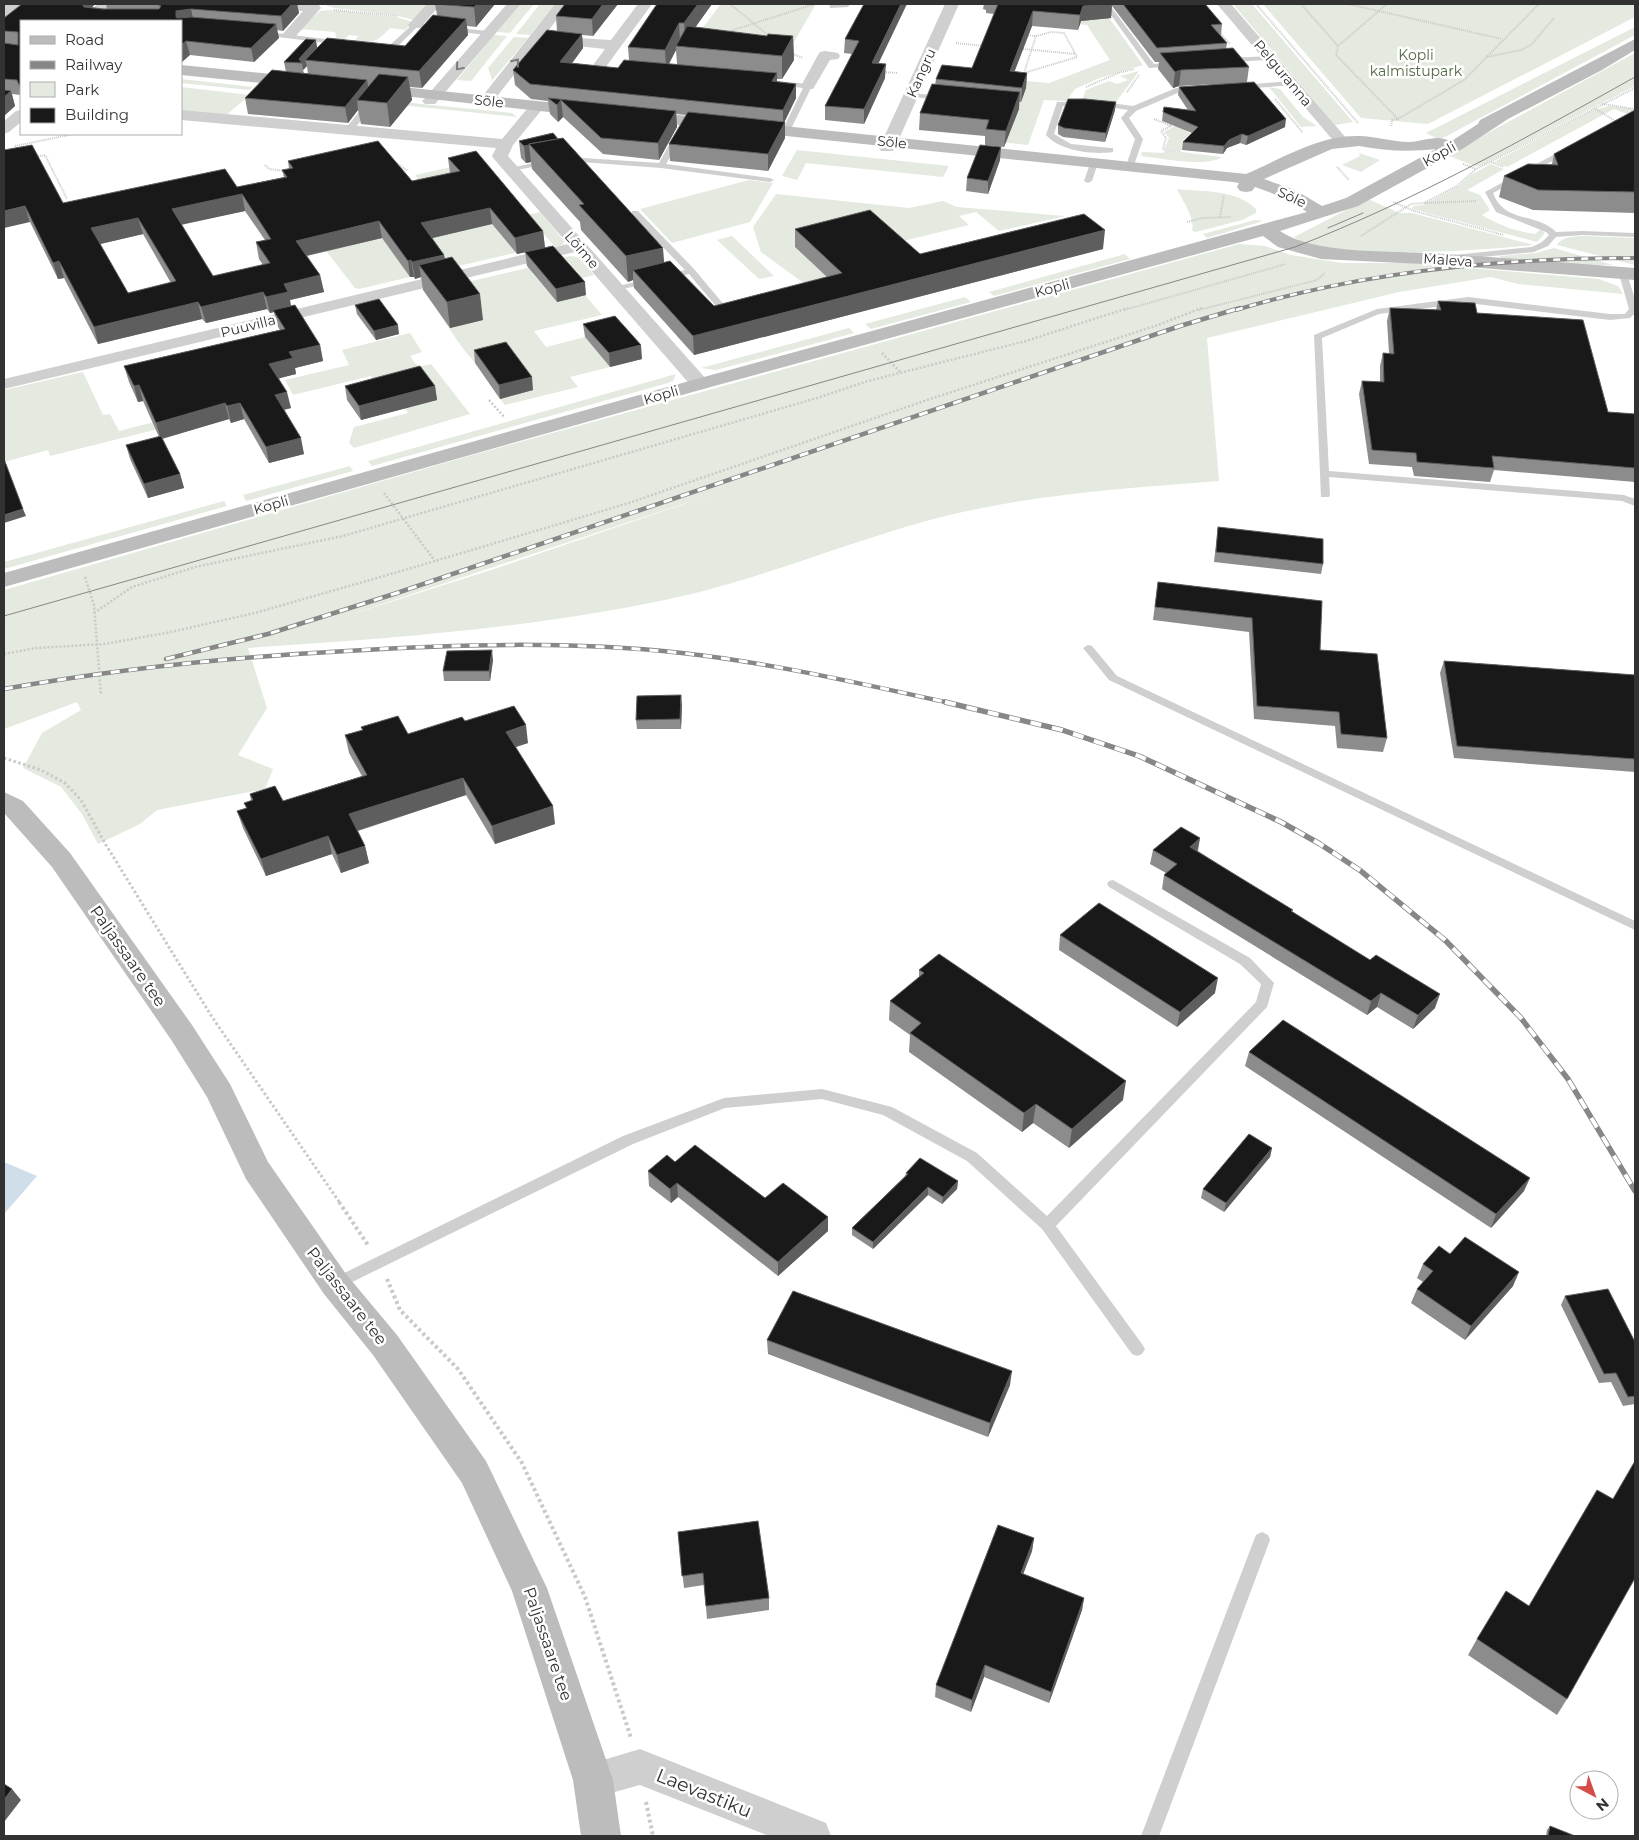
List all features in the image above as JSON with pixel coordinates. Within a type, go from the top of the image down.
[{"type":"street","points":[[4,13],[15,4]]},
{"type":"street","points":[[105,4],[93,16],[143,20]]},
{"type":"street","points":[[266,4],[314,8],[289,35]]},
{"type":"street","points":[[415,25],[434,4]]},
{"type":"street","points":[[432,98],[514,4]]},
{"type":"street","points":[[486,101],[562,4]]},
{"type":"street","points":[[603,66],[613,45],[645,4]]},
{"type":"street","name":"Kangru","points":[[888,145],[952,4]]},
{"type":"street","name":"Pelguranna","points":[[1224,4],[1342,142]]},
{"type":"street","points":[[536,38],[613,45]]},
{"type":"street","name":"Kopli","points":[[1414,161],[1635,44]]},
{"type":"street","points":[[808,86],[828,58]]},
{"type":"street","points":[[182,70],[314,86],[182,76]]},
{"type":"street","name":"Sõle","points":[[356,90],[600,116]]},
{"type":"street","name":"Sõle","points":[[432,98],[486,101],[534,109]]},
{"type":"street","points":[[182,115],[506,144],[534,109]]},
{"type":"street","points":[[4,129],[20,115]]},
{"type":"street","name":"Kopli","points":[[4,580],[700,384],[1267,230],[1352,202],[1442,143],[1502,116]]},
{"type":"street","name":"Sõle","points":[[623,118],[888,145]]},
{"type":"street","name":"Sõle","points":[[684,124],[786,131],[1261,193]]},
{"type":"street","points":[[1389,140],[1414,161]]},
{"type":"street","points":[[1342,142],[1389,140],[1410,147],[1442,143]]},
{"type":"street","points":[[1342,142],[1414,161]]},
{"type":"street","points":[[1267,230],[1273,220],[1261,193],[1335,153],[1339,150],[1342,142]]},
{"type":"street","name":"Lõime","points":[[506,144],[500,156],[700,384]]},
{"type":"street","name":"Sõle","points":[[1092,171],[1130,166],[1261,193],[1286,203],[1319,212]]},
{"type":"street","name":"Maleva","points":[[1267,230],[1278,239],[1295,247],[1335,255],[1442,259],[1629,274]]},
{"type":"street","name":"Puuvilla","points":[[4,384],[579,246]]},
{"type":"street","name":"Paljassaare tee","points":[[4,801],[14,807],[61,860],[182,1033],[219,1092],[257,1170],[334,1284],[386,1345],[474,1472],[530,1588],[593,1780],[601,1836]]},
{"type":"street","name":"Laevastiku","points":[[593,1780],[640,1767],[813,1836]]},
{"type":"lane","points":[[1106,4],[1152,66],[1186,63]]},
{"type":"lane","points":[[369,46],[393,46],[415,25],[434,27]]},
{"type":"lane","points":[[443,28],[488,33]]},
{"type":"lane","points":[[252,32],[289,35],[334,42],[328,49]]},
{"type":"lane","points":[[1221,61],[1269,58]]},
{"type":"lane","points":[[771,82],[808,86],[786,131]]},
{"type":"lane","points":[[1237,88],[1290,83]]},
{"type":"lane","points":[[1130,166],[1139,139],[1125,118],[1132,109],[1179,90],[1202,89]]},
{"type":"lane","points":[[349,130],[380,93]]},
{"type":"lane","points":[[912,95],[950,98]]},
{"type":"lane","points":[[1110,150],[1066,145],[1050,135],[1060,104],[1118,105],[1132,109]]},
{"type":"lane","points":[[661,166],[684,124]]},
{"type":"lane","points":[[1554,235],[1549,228],[1498,210],[1489,192],[1574,146]]},
{"type":"lane","points":[[512,169],[566,158],[661,166],[770,180]]},
{"type":"lane","points":[[635,213],[691,270],[723,309],[732,310],[741,307]]},
{"type":"lane","points":[[1442,259],[1534,249],[1544,244],[1554,235],[1582,233],[1635,234]]},
{"type":"lane","points":[[617,289],[691,270]]},
{"type":"lane","points":[[1325,495],[1317,337],[1377,312],[1468,300],[1610,317],[1626,316],[1634,309],[1629,274]]},
{"type":"lane","points":[[1324,474],[1624,498],[1635,503]]},
{"type":"lane","points":[[1088,648],[1113,678],[1635,926]]},
{"type":"lane","points":[[1047,1225],[1262,1004],[1268,984],[1245,962],[1113,884]]},
{"type":"lane","points":[[334,1284],[628,1140],[724,1104],[822,1094],[887,1111],[972,1157],[1047,1225],[1136,1349]]},
{"type":"lane","points":[[1150,1836],[1262,1540]]},
{"type":"path","points":[[730,4],[774,40]]},
{"type":"path","points":[[719,34],[815,4]]},
{"type":"path","points":[[1256,4],[1360,125]]},
{"type":"path","points":[[1301,4],[1338,46]]},
{"type":"path","points":[[1348,4],[1503,40]]},
{"type":"path","points":[[1387,4],[1338,46],[1336,55],[1398,119]]},
{"type":"path","points":[[1389,140],[1392,120],[1398,119],[1464,80],[1539,4]]},
{"type":"path","points":[[349,11],[398,17]]},
{"type":"path","points":[[1486,57],[1522,50],[1531,45],[1554,18]]},
{"type":"path","points":[[1018,34],[1036,36],[1051,32],[1064,33],[1076,54]]},
{"type":"path","points":[[1036,36],[1024,73],[1077,57],[1076,54]]},
{"type":"path","points":[[981,54],[987,38]]},
{"type":"path","points":[[1216,40],[1225,39]]},
{"type":"path","points":[[956,43],[984,46]]},
{"type":"path","points":[[1023,49],[1076,54]]},
{"type":"path","points":[[786,52],[802,58],[828,58]]},
{"type":"path","points":[[1074,103],[1073,100],[1078,91],[1118,73],[1152,66]]},
{"type":"path","points":[[1118,105],[1143,68]]},
{"type":"path","points":[[882,72],[900,74]]},
{"type":"path","points":[[1424,203],[1457,186],[1468,174],[1476,169],[1635,88]]},
{"type":"path","points":[[1602,104],[1635,109]]},
{"type":"path","points":[[1593,108],[1616,122]]},
{"type":"path","points":[[1132,109],[1171,126],[1161,131],[1166,138],[1163,149],[1182,151]]},
{"type":"path","points":[[12,146],[69,135]]},
{"type":"path","points":[[25,158],[44,155],[67,199]]},
{"type":"path","points":[[389,158],[408,171]]},
{"type":"path","points":[[265,165],[269,169],[290,172],[287,173]]},
{"type":"path","points":[[1337,167],[1354,186]]},
{"type":"path","points":[[1349,180],[1356,176]]},
{"type":"path","points":[[1220,217],[1224,194],[1228,192]]},
{"type":"path","points":[[4,654],[36,648],[96,644],[166,633],[255,613],[629,503],[927,400],[1155,326],[1208,306],[1263,295],[1317,280],[1333,266],[1335,255],[1411,204],[1492,200]]},
{"type":"path","points":[[1187,222],[1202,218],[1238,217]]},
{"type":"path","points":[[94,613],[132,587],[195,566],[343,536],[818,398],[868,381],[1026,340],[1148,302],[1288,264]]},
{"type":"path","points":[[489,400],[506,419]]},
{"type":"path","points":[[371,477],[435,561]]},
{"type":"path","points":[[76,560],[88,584],[94,613],[98,678],[102,695]]},
{"type":"green space","points":[[326,4],[429,4],[414,20],[394,15],[334,8]]},
{"type":"green space","points":[[521,4],[534,4],[510,33],[497,32]]},
{"type":"green space","points":[[540,4],[555,4],[530,35],[516,34]]},
{"type":"green space","points":[[721,4],[816,4],[790,49],[691,43]]},
{"type":"green space","points":[[1099,4],[1143,65],[1100,78],[1075,89],[1066,101],[1044,100],[1028,145],[991,141],[1016,112],[1026,88],[941,80],[947,74],[1049,83],[1110,60],[1087,25],[1035,20]]},
{"type":"green space","points":[[1233,4],[1252,4],[1353,122],[1335,125]]},
{"type":"green space","name":"Kopli kalmistupark","points":[[1263,4],[1635,4],[1635,17],[1428,124],[1361,118]]},
{"type":"green space","points":[[331,10],[396,17],[413,22],[405,30],[390,28],[378,39],[366,42],[355,41],[358,36],[349,35],[342,41],[337,40],[335,32],[299,29],[320,11]]},
{"type":"green space","points":[[1635,27],[1635,35],[1445,137],[1438,139],[1426,133]]},
{"type":"green space","points":[[494,35],[507,36],[471,81],[457,80]]},
{"type":"green space","points":[[514,37],[528,38],[490,83],[492,79],[488,68]]},
{"type":"green space","points":[[1635,53],[1635,86],[1480,166],[1475,166],[1449,156],[1455,151]]},
{"type":"green space","points":[[1139,71],[1116,102],[1082,100],[1086,90],[1109,81],[1117,84],[1128,80],[1120,76]]},
{"type":"green space","points":[[182,79],[253,87],[249,90],[182,83]]},
{"type":"green space","points":[[182,87],[250,95],[225,116],[182,111]]},
{"type":"green space","points":[[1269,87],[1280,89],[1303,117],[1317,126],[1301,127]]},
{"type":"green space","points":[[402,102],[512,113],[517,117],[400,105]]},
{"type":"green space","points":[[1610,106],[1635,109],[1635,117],[1614,109],[1507,167],[1494,162],[1593,110]]},
{"type":"green space","points":[[1175,126],[1197,136],[1182,150],[1165,148],[1169,138],[1164,132]]},
{"type":"green space","points":[[797,150],[949,166],[943,177],[806,163],[797,180],[782,176]]},
{"type":"green space","points":[[1165,150],[1222,157],[1205,162],[1194,162],[1141,156],[1142,152],[1163,153]]},
{"type":"green space","points":[[1359,153],[1380,160],[1361,172],[1342,165],[1360,156]]},
{"type":"green space","points":[[1491,164],[1504,169],[1467,190],[1480,195],[1490,210],[1482,215],[1488,219],[1528,233],[1535,234],[1541,229],[1545,233],[1537,242],[1412,209],[1413,206],[1423,205],[1459,186],[1471,175]]},
{"type":"green space","points":[[456,166],[492,224],[515,252],[545,245],[446,269],[389,247],[410,277],[359,289],[355,288],[323,247],[338,244],[341,247],[355,244],[441,211],[415,175]]},
{"type":"green space","points":[[749,180],[773,183],[750,222],[672,243],[640,209]]},
{"type":"green space","points":[[1177,189],[1208,191],[1239,198],[1256,209],[1256,213],[1242,220],[1196,232],[1192,231],[1193,226],[1190,215]]},
{"type":"green space","points":[[776,194],[909,208],[943,201],[957,207],[1065,216],[999,231],[976,212],[959,216],[969,225],[899,242],[796,247],[815,266],[861,274],[809,287],[761,252],[753,227]]},
{"type":"green space","points":[[1368,199],[1399,213],[1412,213],[1534,245],[1447,251],[1373,252],[1339,250],[1312,245],[1294,237]]},
{"type":"green space","points":[[540,212],[564,241],[563,245],[555,247],[528,215]]},
{"type":"green space","points":[[1255,220],[1263,221],[1207,238],[1203,234]]},
{"type":"green space","points":[[732,236],[774,276],[759,279],[717,240]]},
{"type":"green space","points":[[1583,236],[1635,238],[1635,265],[1557,245],[1565,238]]},
{"type":"green space","points":[[1239,244],[1265,246],[1291,255],[1342,263],[1409,263],[1599,279],[1618,286],[1623,294],[1518,284],[1491,277],[1399,292],[1207,338],[1219,481],[1068,494],[956,513],[890,532],[775,570],[687,595],[578,616],[413,636],[248,648],[267,708],[238,755],[273,769],[265,789],[157,810],[140,824],[98,844],[82,814],[61,787],[23,768],[42,733],[81,710],[77,702],[4,729],[4,590],[476,454]],"holes":[[[716,493],[494,569],[343,617]]]},
{"type":"green space","points":[[1554,248],[1613,265],[1566,265],[1501,258],[1500,256],[1536,253]]},
{"type":"green space","points":[[1125,254],[1130,259],[994,296],[989,292]]},
{"type":"green space","points":[[572,256],[579,258],[594,275],[582,278],[564,257]]},
{"type":"green space","points":[[557,261],[532,273],[557,302],[585,295],[602,315],[534,331],[546,347],[585,337],[610,367],[570,377],[578,387],[505,405],[500,399],[508,356],[475,363],[455,338],[425,292]]},
{"type":"green space","points":[[965,297],[971,302],[871,329],[865,324]]},
{"type":"green space","points":[[849,328],[854,333],[716,370],[701,368]]},
{"type":"green space","points":[[410,333],[422,352],[410,356],[418,367],[431,364],[470,414],[354,448],[349,443],[354,427],[408,413],[405,408],[378,387],[371,376],[293,395],[285,380],[349,365],[342,350]]},
{"type":"green space","points":[[83,372],[103,415],[110,414],[119,431],[221,405],[255,405],[50,456],[48,450],[4,462],[4,390]]},
{"type":"green space","points":[[676,374],[673,381],[668,383],[372,466],[368,461]]},
{"type":"green space","points":[[350,466],[353,471],[246,501],[243,495]]},
{"type":"green space","points":[[224,501],[227,506],[4,569],[4,562]]},
{"type":"water","points":[[4,1162],[37,1176],[4,1214]]},
{"type":"building","points":[[22,4],[82,4],[84,7],[102,9],[159,9],[161,6],[156,4],[292,4],[281,16],[191,9],[176,11],[176,17],[178,18],[191,17],[276,24],[251,48],[186,41],[182,44],[182,20],[20,20],[19,85],[17,80],[4,79],[4,43],[18,45],[18,32],[4,31],[4,18]]},
{"type":"building","points":[[435,4],[477,4],[474,7]]},
{"type":"building","points":[[565,4],[603,4],[592,19],[556,16]]},
{"type":"building","points":[[657,4],[698,4],[684,23],[679,23],[665,50],[628,47]]},
{"type":"building","points":[[864,4],[901,4],[872,63],[886,64],[864,109],[825,106],[859,41],[845,39]]},
{"type":"building","points":[[998,4],[1111,4],[1083,6],[1080,15],[1033,11],[1010,71],[1027,73],[1022,88],[936,79],[942,65],[972,68]]},
{"type":"building","points":[[1123,4],[1205,4],[1222,24],[1211,25],[1227,43],[1157,48]]},
{"type":"building","points":[[433,15],[466,19],[419,71],[305,60],[327,38],[405,46]]},
{"type":"building","points":[[687,26],[767,36],[768,34],[793,36],[782,56],[676,46]]},
{"type":"building","points":[[547,30],[582,34],[560,62],[618,68],[624,60],[777,73],[772,81],[796,84],[783,110],[530,84],[513,70]]},
{"type":"building","points":[[306,39],[316,40],[299,59],[302,63],[284,62]]},
{"type":"building","points":[[1233,48],[1249,67],[1181,70],[1175,72],[1160,53]]},
{"type":"building","points":[[272,70],[367,80],[345,107],[245,98]]},
{"type":"building","points":[[379,74],[408,77],[387,103],[357,100]]},
{"type":"building","points":[[1254,82],[1286,119],[1248,136],[1242,134],[1229,140],[1224,146],[1183,142],[1198,127],[1163,112],[1164,107],[1196,111],[1179,87]]},
{"type":"building","points":[[932,84],[1020,92],[1006,131],[986,129],[989,120],[920,113]]},
{"type":"building","points":[[4,90],[11,91],[4,97]]},
{"type":"building","points":[[548,98],[676,111],[658,143],[601,138],[561,100],[557,105]]},
{"type":"building","points":[[1068,99],[1116,102],[1106,133],[1064,128],[1058,125]]},
{"type":"building","points":[[1635,110],[1635,192],[1538,190],[1504,176],[1528,164],[1558,165],[1554,154]]},
{"type":"building","points":[[688,112],[785,122],[768,154],[669,144]]},
{"type":"building","points":[[553,133],[558,139],[524,146],[519,141]]},
{"type":"building","points":[[563,138],[663,248],[626,256],[579,205],[584,204],[529,144]]},
{"type":"building","points":[[378,141],[412,181],[460,171],[448,158],[476,151],[543,231],[515,238],[490,208],[421,223],[444,255],[412,262],[411,260],[408,261],[379,221],[296,241],[320,275],[284,284],[288,292],[266,297],[263,292],[201,307],[198,302],[94,327],[59,261],[53,263],[25,206],[4,211],[4,150],[32,145],[63,203],[225,169],[237,187],[287,177],[282,170],[293,168],[288,161]],"holes":[[[242,194],[271,239],[256,242],[270,263],[213,276],[172,209]],[[138,218],[176,281],[128,293],[91,228]]]},
{"type":"building","points":[[980,145],[1001,147],[988,181],[967,178]]},
{"type":"building","points":[[870,210],[920,254],[1084,214],[1105,230],[693,336],[633,270],[670,261],[714,306],[842,273],[795,229]]},
{"type":"building","points":[[553,246],[585,282],[556,289],[525,252]]},
{"type":"building","points":[[452,257],[480,294],[447,302],[419,265]]},
{"type":"building","points":[[379,299],[398,325],[374,331],[355,305]]},
{"type":"building","points":[[1438,301],[1475,303],[1477,313],[1583,320],[1608,412],[1635,414],[1635,468],[1492,456],[1494,468],[1417,462],[1416,453],[1372,450],[1362,381],[1384,382],[1383,353],[1394,354],[1390,308],[1441,310]]},
{"type":"building","points":[[295,305],[320,345],[289,352],[293,358],[269,364],[287,392],[275,395],[301,438],[266,447],[240,403],[227,406],[225,403],[156,423],[139,385],[134,386],[124,366],[285,329],[273,310]]},
{"type":"building","points":[[615,316],[641,345],[609,353],[583,324]]},
{"type":"building","points":[[506,342],[532,377],[499,385],[474,350]]},
{"type":"building","points":[[420,366],[435,386],[359,406],[345,386]]},
{"type":"building","points":[[161,436],[180,474],[144,484],[126,445]]},
{"type":"building","points":[[4,459],[23,509],[4,515]]},
{"type":"building","points":[[1218,527],[1323,539],[1323,564],[1216,552]]},
{"type":"building","points":[[1158,582],[1322,601],[1320,650],[1377,654],[1387,738],[1341,734],[1339,712],[1257,706],[1252,618],[1155,607]]},
{"type":"building","points":[[492,650],[489,671],[443,671],[447,651]]},
{"type":"building","points":[[1444,661],[1635,675],[1635,759],[1457,746]]},
{"type":"building","points":[[681,695],[680,719],[636,720],[637,696]]},
{"type":"building","points":[[514,706],[526,725],[506,732],[553,806],[492,826],[463,778],[349,814],[365,846],[337,855],[328,836],[261,859],[237,811],[247,808],[244,803],[253,800],[250,794],[275,786],[283,801],[367,775],[345,735],[363,730],[361,727],[398,716],[408,734],[462,717],[465,721]]},
{"type":"building","points":[[1181,827],[1200,838],[1190,847],[1370,960],[1376,955],[1440,994],[1418,1015],[1381,993],[1371,1001],[1164,875],[1177,864],[1153,850]]},
{"type":"building","points":[[1099,903],[1218,978],[1180,1012],[1060,935]]},
{"type":"building","points":[[939,954],[1126,1081],[1072,1129],[1036,1104],[1024,1113],[910,1033],[921,1023],[890,1001],[924,973],[919,970]]},
{"type":"building","points":[[1283,1020],[1530,1178],[1496,1214],[1249,1052]]},
{"type":"building","points":[[1249,1134],[1272,1148],[1226,1203],[1203,1189]]},
{"type":"building","points":[[695,1145],[765,1198],[783,1183],[828,1217],[778,1262],[677,1183],[670,1189],[648,1171],[667,1155],[675,1162]]},
{"type":"building","points":[[920,1158],[958,1181],[943,1197],[928,1187],[873,1242],[852,1228],[908,1174],[906,1173]]},
{"type":"building","points":[[1465,1237],[1519,1272],[1471,1326],[1417,1289],[1433,1271],[1423,1264],[1439,1246],[1450,1254]]},
{"type":"building","points":[[1608,1289],[1635,1342],[1635,1396],[1628,1397],[1616,1373],[1604,1374],[1565,1296]]},
{"type":"building","points":[[793,1291],[1012,1371],[990,1423],[767,1340]]},
{"type":"building","points":[[1635,1461],[1635,1578],[1567,1699],[1477,1639],[1506,1591],[1529,1606],[1597,1490],[1613,1499]]},
{"type":"building","points":[[758,1521],[769,1598],[706,1606],[703,1573],[682,1576],[678,1532]]},
{"type":"building","points":[[998,1525],[1034,1538],[1021,1573],[1084,1598],[1051,1692],[985,1665],[972,1700],[936,1685]]},
{"type":"building","points":[[4,1784],[12,1789],[4,1800]]},
{"type":"building","points":[[1550,1826],[1575,1836],[1548,1836]]},
{"type":"tram line","points":[[4,616],[1295,247],[1383,210],[1426,189],[1510,146],[1635,77]]},
{"type":"tram line","points":[[1328,228],[1363,213]]},
{"type":"railway","points":[[1236,310],[1334,285],[1434,269],[1534,261],[1635,258]]},
{"type":"railway","points":[[166,659],[268,634],[397,593],[1180,326],[1240,308]]},
{"type":"railway","points":[[4,689],[132,670],[261,657],[473,645],[556,645],[640,649],[716,657],[817,675],[950,703]]},
{"type":"railway","points":[[945,702],[1062,730],[1139,756],[1281,822],[1320,844],[1361,871],[1445,940],[1521,1018],[1568,1079],[1635,1191]]}]
